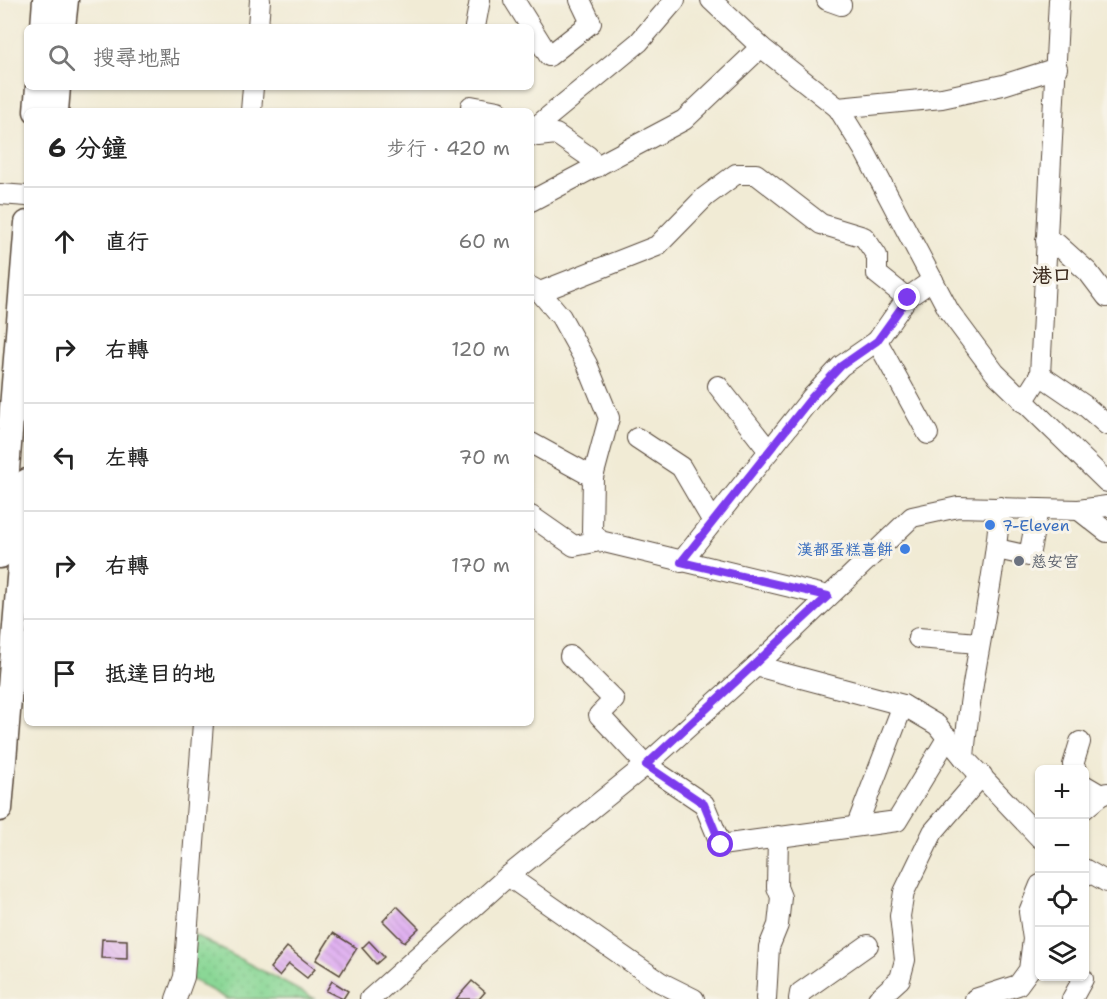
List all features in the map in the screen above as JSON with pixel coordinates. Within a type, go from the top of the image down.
[{"type":"main road","points":[[43,24],[45,0]]},
{"type":"main road","points":[[63,24],[66,0]]},
{"type":"main road","points":[[36,108],[38,90]]},
{"type":"main road","points":[[56,108],[58,90]]},
{"type":"main road","points":[[0,556],[24,260]]},
{"type":"main road","points":[[0,809],[24,517]]},
{"type":"street","points":[[258,24],[260,0]]},
{"type":"street","points":[[476,24],[480,0]]},
{"type":"street","points":[[514,0],[529,24]]},
{"type":"street","points":[[534,32],[549,56],[591,23],[580,0]]},
{"type":"street","points":[[534,129],[639,42],[675,0]]},
{"type":"street","points":[[713,0],[761,47],[838,108],[955,320],[994,373],[1107,482]]},
{"type":"street","points":[[1023,402],[1040,375],[1057,68],[1055,2]]},
{"type":"street","points":[[534,199],[684,120],[761,47]]},
{"type":"street","points":[[838,108],[942,98],[1003,85],[1057,68]]},
{"type":"street","points":[[251,108],[253,90]]},
{"type":"street","points":[[471,101],[490,108]]},
{"type":"street","points":[[534,133],[538,136],[556,134],[588,156],[597,167]]},
{"type":"street","points":[[600,541],[592,531],[592,477],[609,418],[587,364],[561,317],[536,290],[657,246],[705,197],[736,174],[756,174],[821,224],[864,237],[877,256],[877,274],[908,298]]},
{"type":"street","points":[[0,194],[24,196]]},
{"type":"street","points":[[1046,240],[1057,244],[1088,272],[1107,297]]},
{"type":"street","points":[[681,562],[712,520],[812,397],[841,366],[877,341],[908,298],[933,279]]},
{"type":"street","points":[[877,341],[928,434]]},
{"type":"street","points":[[1040,375],[1106,421]]},
{"type":"street","points":[[718,386],[769,450]]},
{"type":"street","points":[[637,438],[681,467],[712,520]]},
{"type":"street","points":[[534,445],[592,477]]},
{"type":"street","points":[[370,999],[508,876],[646,765],[756,666],[912,517],[958,507],[1079,510],[1107,506]]},
{"type":"street","points":[[964,758],[978,643],[997,549],[1000,507]]},
{"type":"street","points":[[997,549],[1029,556],[1038,508]]},
{"type":"street","points":[[1079,510],[1107,532]]},
{"type":"street","points":[[534,518],[574,546],[600,541],[828,596]]},
{"type":"street","points":[[918,638],[978,643]]},
{"type":"street","points":[[570,656],[614,700],[599,715],[646,765],[704,804],[721,845],[897,820],[948,737]]},
{"type":"street","points":[[756,666],[903,705],[937,725],[964,758],[1035,833]]},
{"type":"street","points":[[857,825],[903,705]]},
{"type":"street","points":[[176,999],[184,977],[203,726]]},
{"type":"street","points":[[1073,765],[1080,742]]},
{"type":"street","points":[[878,999],[900,979],[904,960],[900,916],[904,892],[933,832],[982,775]]},
{"type":"street","points":[[766,999],[769,947],[778,925],[782,897],[777,887],[778,836]]},
{"type":"street","points":[[1089,872],[1107,882]]},
{"type":"street","points":[[508,876],[660,981],[694,999]]},
{"type":"street","points":[[975,999],[1018,985],[1029,970],[1034,939],[1029,912],[1035,897]]},
{"type":"street","points":[[799,999],[800,993],[868,945]]},
{"type":"street","points":[[1072,999],[1082,981]]},
{"type":"green space","points":[[193,934],[315,999],[227,999],[189,978]]},
{"type":"building","points":[[397,906],[419,928],[404,942],[383,921]]},
{"type":"building","points":[[333,933],[357,948],[340,975],[316,960]]},
{"type":"building","points":[[102,939],[127,940],[127,959],[101,958]]},
{"type":"building","points":[[369,941],[384,957],[376,964],[362,948]]},
{"type":"building","points":[[287,947],[315,969],[307,978],[289,964],[279,976],[270,968]]},
{"type":"building","points":[[332,981],[348,991],[343,999],[326,991]]},
{"type":"building","points":[[472,981],[485,992],[479,999],[456,999]]},
{"type":"place","name":"7-Eleven","points":[[990,525]]},
{"type":"place","name":"漢都蛋糕喜餅","points":[[905,549]]},
{"type":"place","name":"慈安宮","points":[[1019,561]]},
{"type":"district","name":"港口","points":[[1052,275]]},
{"type":"route","points":[[721,845],[704,804],[646,765],[756,666],[828,596],[681,562],[712,520],[812,397],[841,366],[877,341],[908,298]]}]
